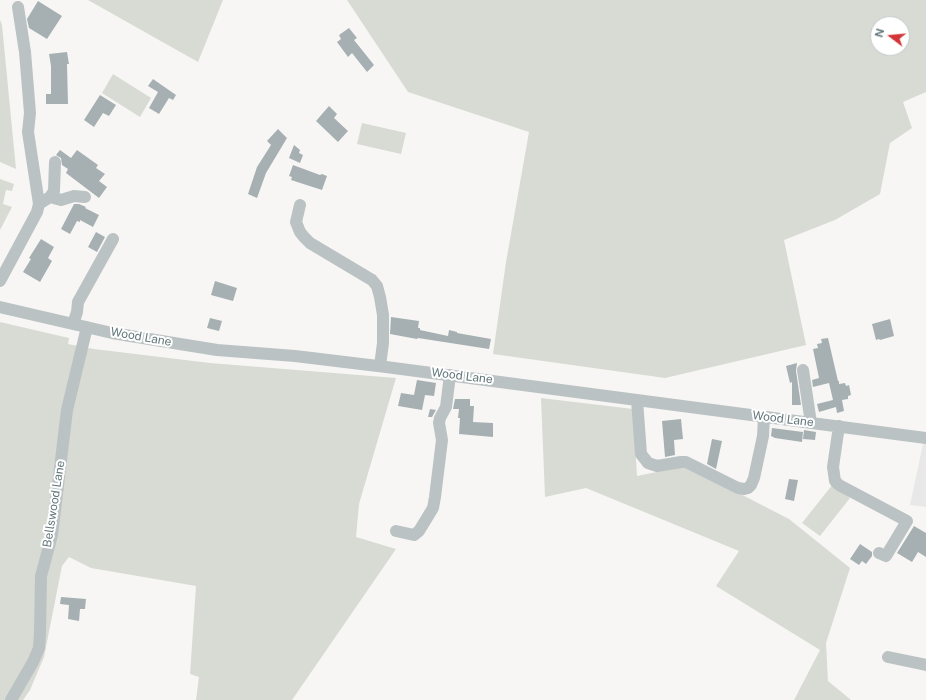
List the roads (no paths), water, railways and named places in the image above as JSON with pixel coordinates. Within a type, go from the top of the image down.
[{"type":"street","points":[[0,281],[37,212],[39,204],[28,132],[30,113],[25,52],[18,7]]},
{"type":"street","points":[[39,204],[50,197],[54,191],[55,162]]},
{"type":"street","points":[[50,197],[61,200],[74,196],[85,197]]},
{"type":"street","points":[[300,204],[296,222],[300,232],[310,244],[372,280],[376,286],[380,297],[383,315],[383,343],[380,366]]},
{"type":"street","points":[[73,324],[78,312],[78,302],[113,239]]},
{"type":"street","name":"Wood Lane","points":[[0,307],[140,338],[217,350],[295,356],[380,366],[926,438]]},
{"type":"street","name":"Bellswood Lane","points":[[11,700],[33,662],[38,648],[40,633],[41,576],[52,535],[67,410],[87,327]]},
{"type":"street","points":[[803,370],[811,423]]},
{"type":"street","points":[[396,531],[414,535],[419,531],[433,508],[442,440],[439,423],[440,418],[446,408],[450,375]]},
{"type":"street","points":[[637,400],[640,454],[648,463],[657,466],[686,462],[738,488],[744,489],[751,485],[754,478],[763,436],[764,417]]},
{"type":"street","points":[[839,426],[833,467],[835,480],[839,485],[907,521],[886,556],[878,553]]},
{"type":"street","points":[[888,657],[926,665]]}]
